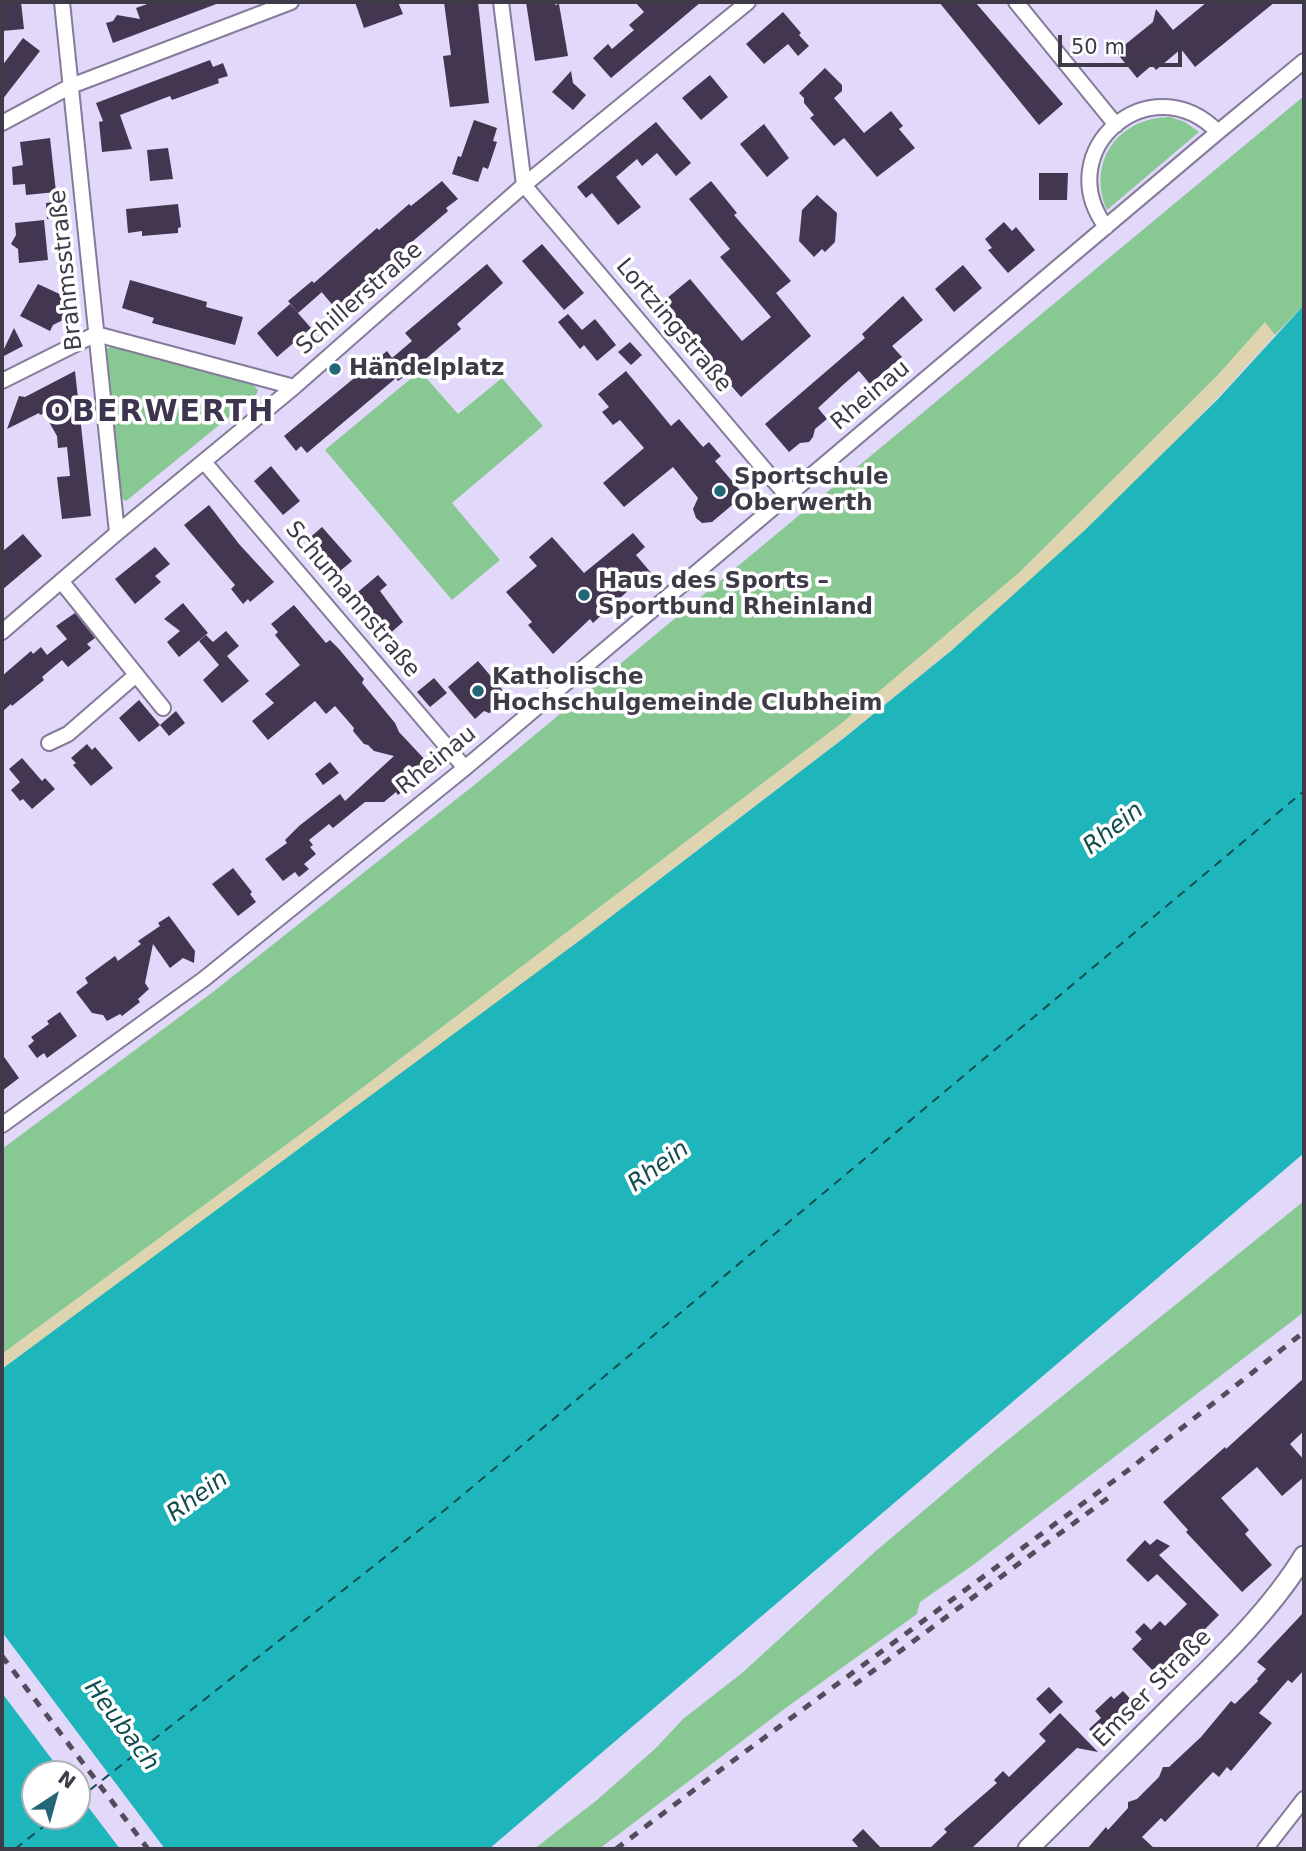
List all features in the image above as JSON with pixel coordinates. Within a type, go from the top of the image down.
[{"type":"street","name":"Brahmsstraße","points":[[62,2],[117,533]]},
{"type":"street","points":[[2,123],[71,86],[291,2]]},
{"type":"street","points":[[501,2],[524,186]]},
{"type":"street","name":"Schillerstraße","points":[[2,632],[294,387],[524,186],[748,2]]},
{"type":"street","points":[[1016,2],[1116,125]]},
{"type":"street","name":"Rheinau","points":[[2,1125],[204,979],[465,768],[1304,61]]},
{"type":"street","points":[[1106,227],[1093,204],[1090,163],[1102,137],[1116,125],[1135,112],[1155,106],[1175,106],[1192,111],[1208,121],[1218,132]]},
{"type":"street","name":"Lortzingstraße","points":[[524,186],[787,496]]},
{"type":"street","points":[[2,381],[96,334],[294,387]]},
{"type":"street","name":"Schumannstraße","points":[[204,461],[465,768]]},
{"type":"street","points":[[61,581],[163,708]]},
{"type":"street","points":[[49,743],[68,734],[136,675]]},
{"type":"street","name":"Emser Straße","points":[[1028,1849],[1219,1660],[1279,1591],[1304,1556]]},
{"type":"street","points":[[1265,1849],[1304,1800]]},
{"type":"shaded area","points":[[1304,96],[1304,305],[1275,335],[1265,323],[1217,376],[1020,572],[842,723],[320,1120],[2,1354],[2,1149],[213,992],[478,782]]},
{"type":"shaded area","points":[[1170,117],[1185,122],[1199,132],[1107,210],[1101,175],[1104,159],[1112,146],[1122,134],[1136,125],[1152,119]]},
{"type":"shaded area","points":[[116,345],[250,382],[258,390],[256,395],[126,501],[120,497],[104,354],[106,349]]},
{"type":"shaded area","points":[[420,371],[458,414],[502,378],[543,426],[452,503],[500,560],[452,600],[325,450]]},
{"type":"shaded area","points":[[1304,1201],[1304,1312],[973,1565],[920,1602],[917,1614],[787,1707],[599,1849],[534,1849],[597,1800],[656,1748],[683,1719],[742,1673],[877,1550],[993,1452]]},
{"type":"sand","points":[[1265,322],[1275,335],[1159,459],[1077,538],[915,680],[500,1001],[2,1369],[2,1354],[320,1120],[842,723],[1020,572],[1217,376]]},
{"type":"water","points":[[1304,305],[1304,1153],[489,1849],[2,1849],[2,1369],[583,938],[844,738],[952,650],[1085,530],[1218,399]]},
{"type":"pier","points":[[2,1632],[165,1849],[120,1849],[91,1811],[91,1760],[52,1760],[2,1693]]},
{"type":"building","points":[[2,2],[21,2],[24,29],[2,31]]},
{"type":"building","points":[[153,2],[219,3],[113,43],[106,23],[113,21],[117,15],[140,19],[136,8]]},
{"type":"building","points":[[355,2],[398,2],[403,14],[364,28]]},
{"type":"building","points":[[444,2],[478,2],[489,103],[450,107],[443,56],[451,55]]},
{"type":"building","points":[[526,2],[559,4],[568,56],[535,61]]},
{"type":"building","points":[[635,2],[701,2],[611,78],[593,58],[608,44],[612,49],[634,30],[629,25],[644,12]]},
{"type":"building","points":[[939,2],[975,2],[1063,104],[1039,125]]},
{"type":"building","points":[[1207,2],[1275,2],[1195,67],[1181,49],[1156,70],[1152,65],[1137,78],[1116,52],[1153,22],[1156,9],[1173,30]]},
{"type":"building","points":[[783,12],[809,46],[798,56],[788,44],[764,64],[746,44]]},
{"type":"building","points":[[23,38],[40,51],[2,100],[2,66]]},
{"type":"building","points":[[210,60],[213,67],[223,63],[228,76],[218,79],[219,83],[172,100],[170,96],[120,115],[132,149],[102,152],[99,122],[103,121],[96,103]]},
{"type":"building","points":[[825,68],[842,85],[842,91],[834,98],[864,133],[891,111],[903,126],[899,129],[915,148],[877,177],[844,138],[834,146],[810,118],[814,115],[799,93]]},
{"type":"building","points":[[571,71],[573,83],[586,95],[573,110],[552,92]]},
{"type":"building","points":[[710,75],[728,97],[701,120],[682,98]]},
{"type":"building","points":[[474,120],[497,128],[493,141],[497,142],[488,169],[483,167],[478,182],[452,174]]},
{"type":"building","points":[[656,122],[691,163],[676,176],[657,153],[642,166],[637,159],[616,177],[641,207],[618,225],[592,193],[586,198],[577,187]]},
{"type":"building","points":[[764,124],[789,158],[767,177],[740,144]]},
{"type":"building","points":[[50,138],[56,192],[26,195],[25,184],[13,185],[12,167],[23,165],[20,142]]},
{"type":"building","points":[[168,148],[173,179],[150,181],[147,150]]},
{"type":"building","points":[[1039,173],[1068,173],[1067,200],[1039,200]]},
{"type":"building","points":[[442,181],[458,199],[446,208],[448,211],[335,308],[322,292],[298,313],[288,301],[312,281],[314,283],[377,228],[379,230],[409,204],[411,206]]},
{"type":"building","points":[[711,181],[737,213],[734,215],[791,281],[776,293],[811,336],[741,397],[660,304],[690,279],[742,341],[771,317],[720,257],[730,249],[689,199]]},
{"type":"building","points":[[817,195],[837,213],[835,242],[825,252],[822,249],[814,257],[799,241],[802,210]]},
{"type":"building","points":[[61,201],[63,218],[47,219],[46,203]]},
{"type":"building","points":[[178,204],[181,227],[178,228],[178,233],[142,236],[142,231],[128,233],[126,209]]},
{"type":"building","points":[[44,220],[48,260],[19,263],[18,249],[11,244],[16,235],[15,223]]},
{"type":"building","points":[[1004,222],[1012,231],[1016,227],[1035,250],[1008,273],[988,250],[992,248],[985,239]]},
{"type":"building","points":[[542,244],[584,293],[564,310],[522,261]]},
{"type":"building","points":[[487,264],[503,283],[457,324],[461,329],[408,374],[398,381],[396,378],[307,453],[301,446],[296,451],[284,436],[387,351],[392,358],[412,341],[405,333]]},
{"type":"building","points":[[963,265],[982,288],[954,312],[935,289]]},
{"type":"building","points":[[130,280],[207,302],[206,307],[243,317],[235,345],[152,323],[154,318],[122,308]]},
{"type":"building","points":[[38,284],[66,297],[62,306],[64,313],[71,316],[53,325],[50,331],[20,316]]},
{"type":"building","points":[[903,296],[923,320],[892,346],[902,357],[870,384],[859,371],[818,408],[827,419],[815,429],[809,442],[800,443],[789,452],[765,424],[865,338],[862,334]]},
{"type":"building","points":[[290,304],[311,328],[277,357],[257,333]]},
{"type":"building","points":[[568,314],[582,330],[595,319],[616,345],[597,361],[584,345],[580,349],[558,322]]},
{"type":"building","points":[[14,328],[23,346],[2,357],[2,353]]},
{"type":"building","points":[[630,342],[642,355],[631,365],[618,352]]},
{"type":"building","points":[[75,371],[91,516],[62,519],[57,477],[70,476],[67,447],[58,448],[57,436],[44,413],[7,429],[19,396],[25,397]]},
{"type":"building","points":[[626,371],[671,426],[679,419],[703,447],[709,442],[721,456],[715,461],[744,495],[712,522],[702,523],[696,518],[693,509],[698,498],[673,467],[624,507],[603,483],[644,448],[620,420],[613,425],[602,412],[609,407],[598,394]]},
{"type":"building","points":[[271,466],[300,501],[283,515],[254,481]]},
{"type":"building","points":[[209,505],[239,544],[274,582],[250,602],[248,599],[243,604],[231,589],[235,585],[184,525]]},
{"type":"building","points":[[322,527],[352,561],[334,576],[305,542]]},
{"type":"building","points":[[633,533],[645,547],[636,555],[652,574],[633,590],[631,588],[593,623],[590,619],[553,654],[528,625],[532,622],[506,592],[537,566],[529,557],[552,537],[584,573]]},
{"type":"building","points":[[23,534],[42,556],[2,590],[2,552]]},
{"type":"building","points":[[155,547],[170,564],[155,576],[161,582],[135,604],[115,579]]},
{"type":"building","points":[[378,575],[387,585],[380,591],[403,622],[386,637],[352,597]]},
{"type":"building","points":[[183,603],[208,633],[179,657],[167,642],[180,631],[164,619]]},
{"type":"building","points":[[294,605],[326,643],[330,640],[339,649],[364,679],[362,683],[395,723],[399,732],[429,764],[422,770],[421,775],[398,795],[396,792],[384,802],[365,802],[333,828],[329,824],[309,840],[313,845],[310,847],[316,854],[304,864],[309,869],[299,877],[295,872],[283,881],[265,859],[287,843],[285,840],[299,826],[340,794],[345,801],[394,756],[374,751],[364,744],[335,706],[326,714],[315,701],[268,740],[252,721],[274,703],[265,694],[300,665],[275,635],[278,632],[271,624]]},
{"type":"building","points":[[75,613],[95,638],[87,644],[91,648],[68,667],[62,660],[42,677],[44,680],[2,712],[2,676],[31,651],[33,654],[41,647],[47,655],[67,639],[56,626]]},
{"type":"building","points":[[226,631],[239,646],[227,656],[249,681],[222,703],[203,680],[219,665],[199,641],[206,635],[213,642]]},
{"type":"building","name":"Katholische Hochschulgemeinde Clubheim","points":[[478,661],[505,693],[496,701],[494,711],[484,711],[475,719],[448,687]]},
{"type":"building","points":[[434,678],[447,693],[430,707],[417,692]]},
{"type":"building","points":[[139,700],[160,725],[139,742],[119,718]]},
{"type":"building","points":[[176,711],[185,723],[169,736],[160,725]]},
{"type":"building","points":[[87,744],[92,750],[95,747],[113,768],[91,786],[73,765],[76,763],[71,758]]},
{"type":"building","points":[[22,758],[42,781],[45,778],[55,789],[32,809],[23,799],[20,801],[11,790],[20,782],[9,769]]},
{"type":"building","points":[[330,762],[339,773],[323,785],[315,774]]},
{"type":"building","points":[[233,868],[252,892],[250,894],[256,902],[238,916],[212,884]]},
{"type":"building","points":[[169,916],[195,951],[194,963],[183,958],[170,968],[153,944],[145,983],[149,989],[138,999],[140,1002],[122,1016],[120,1014],[107,1021],[103,1015],[92,1013],[76,992],[88,983],[85,978],[115,956],[118,961],[141,944],[138,941],[160,926],[158,923]]},
{"type":"building","points":[[60,1012],[77,1036],[47,1058],[44,1053],[37,1058],[28,1046],[34,1041],[31,1037]]},
{"type":"building","points":[[2,1054],[19,1078],[2,1091]]},
{"type":"building","points":[[1304,1378],[1304,1431],[1290,1444],[1304,1460],[1304,1477],[1282,1496],[1257,1467],[1221,1498],[1249,1530],[1245,1534],[1272,1565],[1242,1592],[1186,1532],[1188,1530],[1163,1502]]},
{"type":"building","points":[[1157,1539],[1170,1546],[1159,1555],[1219,1615],[1159,1677],[1132,1649],[1142,1639],[1135,1632],[1144,1623],[1151,1630],[1160,1621],[1165,1626],[1187,1604],[1157,1574],[1148,1582],[1126,1560],[1145,1540],[1150,1545]]},
{"type":"building","points":[[1304,1612],[1304,1670],[1292,1683],[1288,1680],[1259,1713],[1272,1723],[1231,1771],[1227,1767],[1219,1777],[1213,1772],[1165,1822],[1161,1818],[1142,1837],[1155,1849],[1087,1849],[1106,1827],[1108,1830],[1128,1808],[1128,1802],[1137,1799],[1159,1777],[1163,1767],[1169,1767],[1201,1737],[1231,1701],[1235,1704],[1258,1681],[1266,1669],[1257,1662]]},
{"type":"building","points":[[1049,1687],[1063,1702],[1050,1714],[1036,1699]]},
{"type":"building","points":[[1123,1691],[1136,1705],[1099,1739],[1089,1729],[1101,1718],[1095,1711],[1111,1696],[1114,1699]]},
{"type":"building","points":[[1060,1713],[1098,1752],[1077,1748],[971,1849],[929,1849],[947,1832],[944,1829],[997,1783],[994,1780],[1003,1771],[1009,1777],[1046,1741],[1039,1734]]},
{"type":"building","points":[[863,1829],[882,1849],[860,1849],[852,1840]]},
{"type":"ferry route","points":[[91,1789],[446,1509],[1304,791]]},
{"type":"ferry route","points":[[15,1849],[39,1830]]},
{"type":"railway","points":[[616,1849],[1127,1471],[1304,1332]]},
{"type":"railway","points":[[854,1685],[1108,1498]]},
{"type":"railway","points":[[2,1656],[148,1849]]},
{"type":"place","name":"Händelplatz","points":[[335,369]]},
{"type":"place","name":"Sportschule Oberwerth","points":[[720,491]]},
{"type":"place","name":"Haus des Sports – Sportbund Rheinland","points":[[584,595]]},
{"type":"place","name":"Katholische Hochschulgemeinde Clubheim","points":[[478,691]]},
{"type":"district","name":"OBERWERTH","points":[[160,413]]},
{"type":"water label","name":"Rhein","points":[[1114,829]]},
{"type":"water label","name":"Rhein","points":[[659,1167]]},
{"type":"water label","name":"Rhein","points":[[198,1497]]},
{"type":"water label","name":"Heubach","points":[[121,1726]]}]
